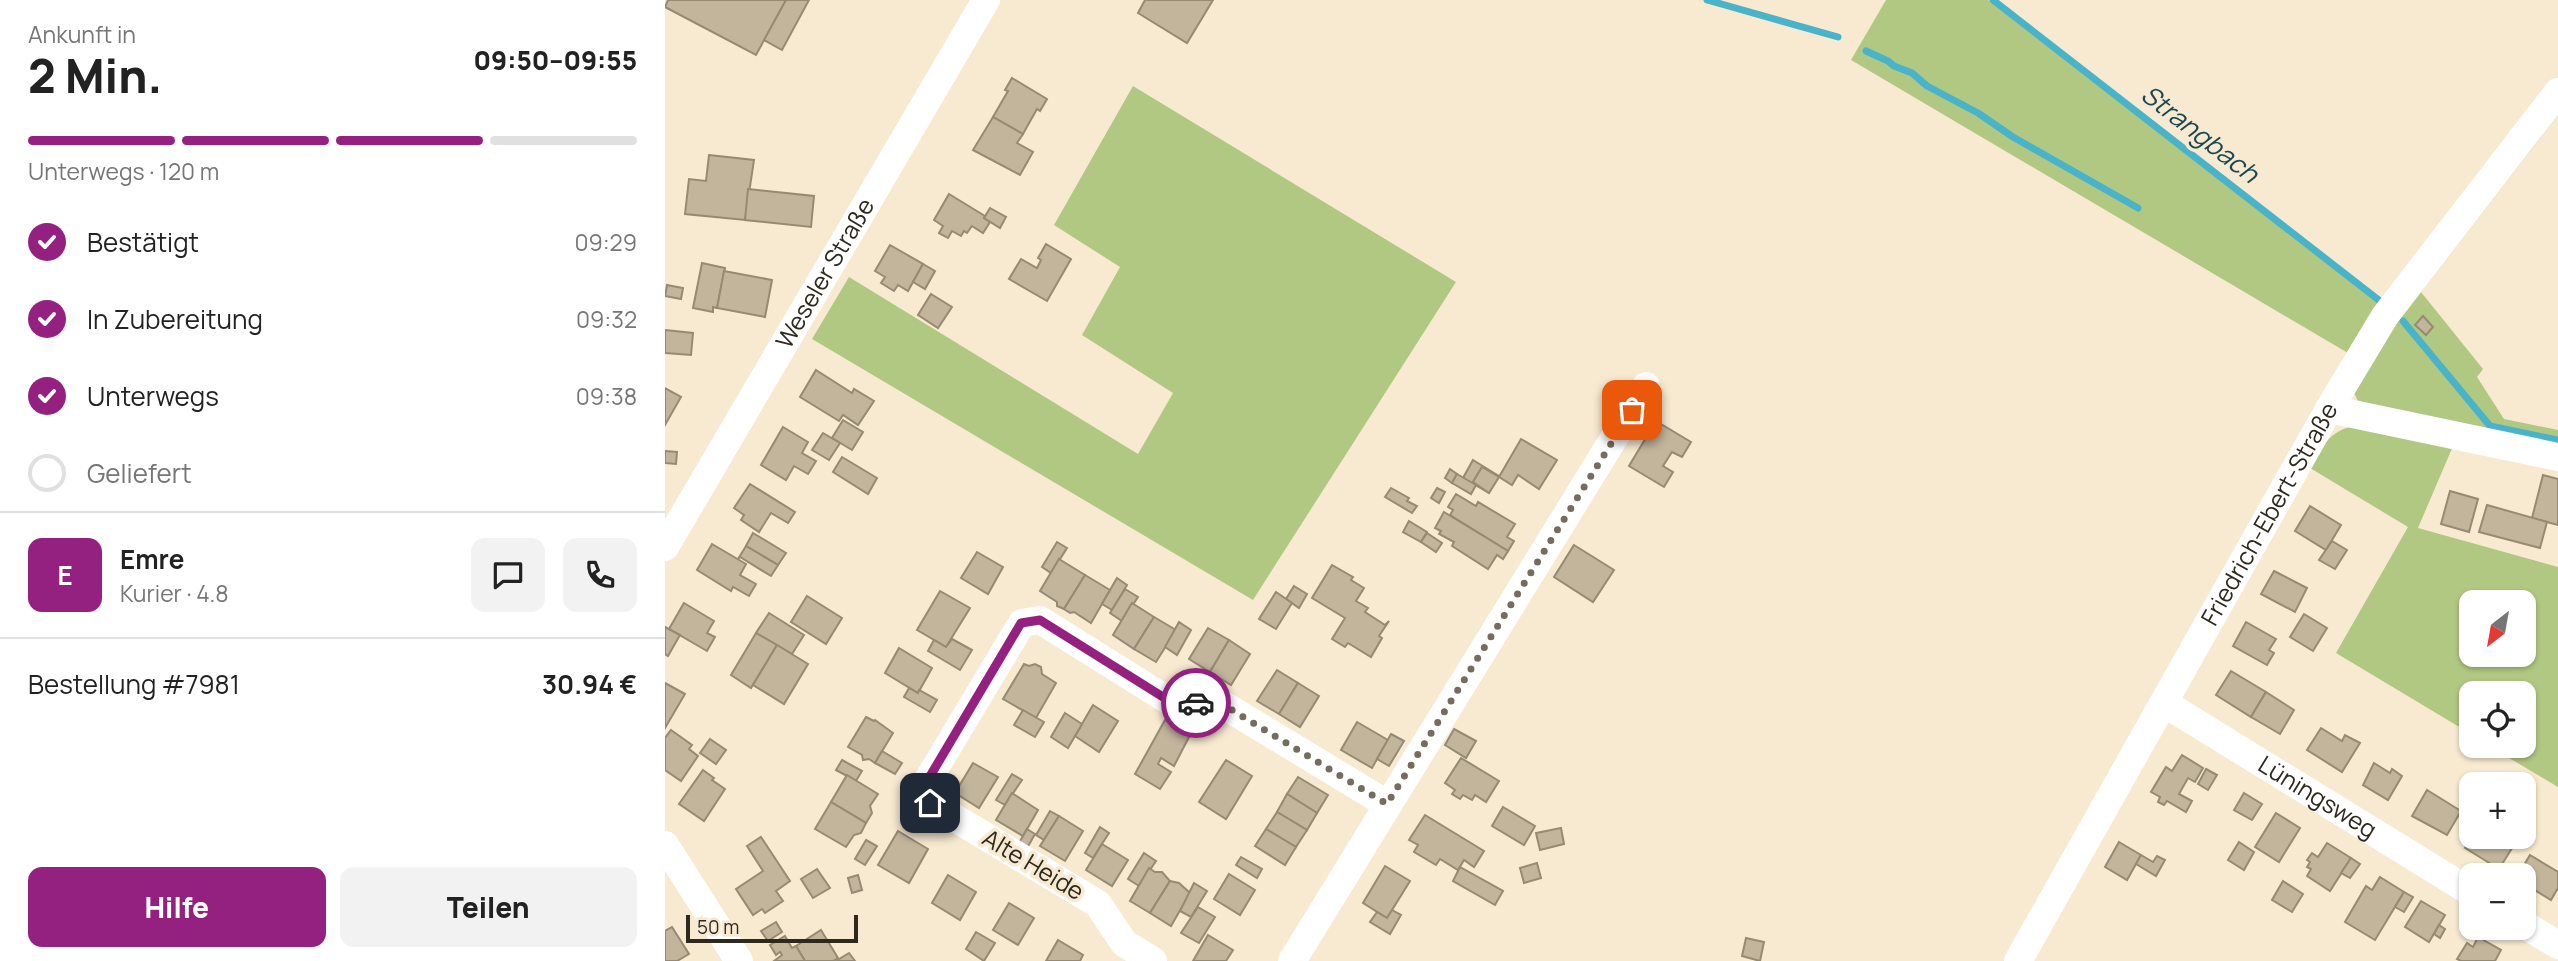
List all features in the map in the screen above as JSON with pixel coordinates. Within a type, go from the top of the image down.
[{"type":"street","name":"Weseler Straße","points":[[665,547],[986,0]]},
{"type":"street","name":"Friedrich-Ebert-Straße","points":[[2018,961],[2329,410],[2385,316],[2558,92]]},
{"type":"street","points":[[1292,961],[1646,386]]},
{"type":"street","points":[[2329,410],[2558,457]]},
{"type":"street","name":"Alte Heide","points":[[1153,961],[1124,943],[1098,904],[930,803],[926,783],[1021,623],[1040,620],[1171,702],[1222,704],[1387,804]]},
{"type":"street","name":"Lüningsweg","points":[[2164,703],[2459,885]]},
{"type":"street","points":[[665,845],[739,961]]},
{"type":"street","points":[[2536,932],[2558,945]]},
{"type":"green space","points":[[1886,0],[1988,0],[2380,304],[2348,353],[1851,60]]},
{"type":"green space","points":[[1133,86],[1456,282],[1253,600],[812,339],[849,277],[1138,454],[1173,393],[1082,335],[1120,267],[1054,225]]},
{"type":"green space","points":[[2558,105],[2558,115],[2421,292],[2483,369],[2477,377],[2504,419],[2558,430],[2558,448],[2359,403],[2353,391],[2360,368]]},
{"type":"green space","points":[[2349,427],[2453,446],[2418,528],[2558,567],[2558,787],[2509,758],[2536,758],[2536,681],[2459,681],[2459,727],[2336,653],[2408,527],[2310,468],[2325,443]]},
{"type":"building","points":[[668,0],[786,0],[756,55],[665,7]]},
{"type":"building","points":[[786,0],[809,0],[782,50],[764,40]]},
{"type":"building","points":[[1145,0],[1213,0],[1187,43],[1138,13]]},
{"type":"building","points":[[1012,78],[1047,99],[1040,111],[1037,109],[1023,134],[993,117]]},
{"type":"building","points":[[993,117],[1023,134],[1017,143],[1033,152],[1020,175],[973,150]]},
{"type":"building","points":[[709,155],[754,160],[745,220],[685,214],[689,179],[706,181]]},
{"type":"building","points":[[748,189],[814,196],[811,227],[745,220]]},
{"type":"building","points":[[949,194],[985,216],[990,222],[983,233],[972,226],[961,236],[952,231],[948,238],[939,233],[943,226],[934,220]]},
{"type":"building","points":[[990,208],[1006,217],[1000,228],[984,218]]},
{"type":"building","points":[[1046,244],[1071,259],[1047,301],[1009,279],[1021,259],[1037,268],[1041,260],[1038,258]]},
{"type":"building","points":[[890,245],[923,264],[908,291],[898,285],[894,291],[881,283],[885,277],[875,271]]},
{"type":"building","points":[[702,263],[725,268],[717,308],[713,307],[713,312],[693,308]]},
{"type":"building","points":[[923,264],[935,271],[925,289],[913,282]]},
{"type":"building","points":[[724,271],[772,280],[765,317],[717,308]]},
{"type":"building","points":[[667,285],[683,288],[681,299],[665,296]]},
{"type":"building","points":[[931,294],[952,307],[938,328],[918,315]]},
{"type":"building","points":[[2423,316],[2433,327],[2426,335],[2415,325]]},
{"type":"building","points":[[665,330],[693,333],[691,355],[665,353]]},
{"type":"building","points":[[816,370],[852,393],[854,389],[874,401],[858,425],[843,415],[839,421],[800,397]]},
{"type":"building","points":[[665,388],[681,397],[665,425]]},
{"type":"building","points":[[843,420],[863,432],[852,450],[832,438]]},
{"type":"building","points":[[1656,421],[1691,442],[1682,457],[1672,452],[1663,466],[1673,472],[1664,487],[1629,466]]},
{"type":"building","points":[[783,427],[808,442],[802,453],[816,461],[808,474],[794,466],[786,480],[761,465]]},
{"type":"building","points":[[823,433],[840,443],[829,460],[812,450]]},
{"type":"building","points":[[1521,439],[1557,460],[1539,489],[1518,475],[1512,485],[1499,477]]},
{"type":"building","points":[[665,451],[677,452],[676,464],[665,463]]},
{"type":"building","points":[[842,457],[877,478],[868,494],[833,472]]},
{"type":"building","points":[[1473,460],[1499,476],[1482,467],[1473,482],[1489,493],[1463,478]]},
{"type":"building","points":[[1482,467],[1499,477],[1489,493],[1473,482]]},
{"type":"building","points":[[1450,469],[1457,474],[1452,483],[1445,478]]},
{"type":"building","points":[[1457,474],[1476,485],[1471,494],[1452,483]]},
{"type":"building","points":[[2543,475],[2558,479],[2558,525],[2532,518]]},
{"type":"building","points":[[750,484],[795,512],[788,523],[771,513],[759,532],[741,520],[744,515],[734,508]]},
{"type":"building","points":[[1391,488],[1417,506],[1412,513],[1385,497]]},
{"type":"building","points":[[1437,488],[1445,492],[1439,503],[1431,498]]},
{"type":"building","points":[[2450,491],[2478,499],[2469,532],[2441,524]]},
{"type":"building","points":[[1456,494],[1476,506],[1478,502],[1515,524],[1507,537],[1514,541],[1508,551],[1450,515],[1453,510],[1448,507]]},
{"type":"building","points":[[2487,505],[2547,522],[2540,548],[2479,532]]},
{"type":"building","points":[[2310,506],[2341,525],[2326,550],[2295,531]]},
{"type":"building","points":[[1444,512],[1508,551],[1503,559],[1497,555],[1488,569],[1452,546],[1454,542],[1439,534],[1441,531],[1435,528]]},
{"type":"building","points":[[1409,521],[1427,532],[1421,542],[1403,532]]},
{"type":"building","points":[[753,533],[786,553],[778,565],[746,546]]},
{"type":"building","points":[[1427,533],[1442,543],[1436,552],[1421,542]]},
{"type":"building","points":[[2332,541],[2347,550],[2335,569],[2319,560]]},
{"type":"building","points":[[1057,542],[1067,548],[1051,573],[1042,567]]},
{"type":"building","points":[[712,544],[746,564],[740,575],[756,584],[749,596],[733,587],[731,591],[697,570]]},
{"type":"building","points":[[1574,545],[1614,570],[1593,602],[1554,577]]},
{"type":"building","points":[[746,546],[778,565],[771,576],[740,557],[738,559]]},
{"type":"building","points":[[977,552],[1003,567],[988,594],[961,578]]},
{"type":"building","points":[[1059,559],[1085,575],[1064,609],[1040,591]]},
{"type":"building","points":[[1332,565],[1353,577],[1351,580],[1364,588],[1356,601],[1368,608],[1365,612],[1385,625],[1389,621],[1379,636],[1382,638],[1371,657],[1348,643],[1345,647],[1332,639],[1345,618],[1312,598]]},
{"type":"building","points":[[2274,571],[2307,588],[2295,612],[2261,594]]},
{"type":"building","points":[[1085,575],[1110,590],[1091,623],[1064,609]]},
{"type":"building","points":[[1117,578],[1127,585],[1112,610],[1102,604]]},
{"type":"building","points":[[1294,586],[1307,594],[1299,608],[1286,599]]},
{"type":"building","points":[[1125,589],[1138,597],[1122,621],[1110,613]]},
{"type":"building","points":[[940,591],[970,608],[946,647],[917,630]]},
{"type":"building","points":[[1276,592],[1292,603],[1276,629],[1259,619]]},
{"type":"building","points":[[807,596],[842,618],[826,644],[791,622]]},
{"type":"building","points":[[684,603],[714,621],[707,633],[715,637],[707,651],[669,629]]},
{"type":"building","points":[[1132,603],[1154,617],[1134,649],[1113,635]]},
{"type":"building","points":[[769,613],[804,635],[792,654],[756,633]]},
{"type":"building","points":[[2304,614],[2327,628],[2313,651],[2290,637]]},
{"type":"building","points":[[1154,617],[1176,630],[1156,662],[1134,649]]},
{"type":"building","points":[[1179,622],[1191,630],[1177,655],[1165,647]]},
{"type":"building","points":[[2246,622],[2276,639],[2269,650],[2274,653],[2267,665],[2233,646]]},
{"type":"building","points":[[665,627],[680,635],[668,656],[665,654]]},
{"type":"building","points":[[1208,628],[1229,640],[1210,672],[1189,659]]},
{"type":"building","points":[[756,633],[777,645],[751,688],[731,675]]},
{"type":"building","points":[[952,639],[972,650],[960,670],[928,651],[934,640],[946,647]]},
{"type":"building","points":[[1229,640],[1250,654],[1231,685],[1210,672]]},
{"type":"building","points":[[777,645],[808,664],[784,704],[753,685]]},
{"type":"building","points":[[899,648],[932,668],[918,693],[885,673]]},
{"type":"building","points":[[1024,664],[1041,667],[1042,674],[1056,683],[1036,718],[1003,699]]},
{"type":"building","points":[[1277,670],[1298,683],[1279,714],[1257,701]]},
{"type":"building","points":[[2231,671],[2266,692],[2251,717],[2216,695]]},
{"type":"building","points":[[665,683],[685,694],[665,728]]},
{"type":"building","points":[[1298,683],[1319,696],[1300,727],[1279,714]]},
{"type":"building","points":[[909,688],[918,693],[919,690],[937,700],[930,712],[904,697]]},
{"type":"building","points":[[2266,692],[2294,710],[2280,734],[2251,717]]},
{"type":"building","points":[[1093,705],[1118,721],[1099,752],[1075,736]]},
{"type":"building","points":[[1023,710],[1044,722],[1035,737],[1014,725]]},
{"type":"building","points":[[1065,713],[1082,724],[1068,748],[1051,737]]},
{"type":"building","points":[[866,717],[893,733],[875,763],[869,759],[863,760],[862,755],[848,747]]},
{"type":"building","points":[[1165,720],[1190,735],[1174,766],[1161,758],[1158,764],[1171,772],[1160,789],[1135,774]]},
{"type":"building","points":[[1357,722],[1388,740],[1372,768],[1341,750]]},
{"type":"building","points":[[2321,728],[2342,741],[2345,735],[2360,743],[2342,772],[2307,750]]},
{"type":"building","points":[[1454,729],[1476,741],[1466,758],[1445,745]]},
{"type":"building","points":[[671,730],[692,745],[689,749],[698,756],[681,781],[665,770],[665,738]]},
{"type":"building","points":[[1391,734],[1404,741],[1389,766],[1377,759]]},
{"type":"building","points":[[710,739],[726,750],[716,764],[700,753]]},
{"type":"building","points":[[882,751],[902,763],[895,774],[875,763]]},
{"type":"building","points":[[2182,755],[2203,768],[2195,782],[2188,778],[2179,794],[2192,801],[2186,812],[2167,801],[2164,805],[2158,802],[2160,797],[2151,792],[2166,767],[2172,771]]},
{"type":"building","points":[[1461,758],[1499,781],[1486,802],[1475,795],[1472,800],[1463,795],[1460,799],[1452,794],[1455,790],[1445,783]]},
{"type":"building","points":[[842,760],[862,771],[856,781],[836,770]]},
{"type":"building","points":[[1226,760],[1252,776],[1226,819],[1199,802]]},
{"type":"building","points":[[973,763],[998,777],[979,808],[955,793]]},
{"type":"building","points":[[2374,763],[2390,773],[2392,769],[2402,776],[2388,800],[2363,785]]},
{"type":"building","points":[[2206,769],[2217,775],[2208,790],[2198,784]]},
{"type":"building","points":[[703,770],[725,789],[704,821],[679,804]]},
{"type":"building","points":[[1012,774],[1022,780],[1005,805],[996,800]]},
{"type":"building","points":[[847,775],[878,794],[870,806],[872,813],[866,823],[831,802]]},
{"type":"building","points":[[1298,777],[1328,795],[1317,813],[1287,794]]},
{"type":"building","points":[[2427,790],[2459,810],[2447,835],[2412,816]]},
{"type":"building","points":[[1012,793],[1038,810],[1023,836],[996,820]]},
{"type":"building","points":[[2244,793],[2262,804],[2252,820],[2234,810]]},
{"type":"building","points":[[1287,794],[1317,813],[1307,830],[1277,812]]},
{"type":"building","points":[[831,802],[866,823],[861,833],[854,835],[846,847],[815,829]]},
{"type":"building","points":[[1503,807],[1535,826],[1524,845],[1492,826]]},
{"type":"building","points":[[1050,811],[1059,816],[1044,840],[1036,835]]},
{"type":"building","points":[[1277,812],[1307,830],[1296,847],[1266,829]]},
{"type":"building","points":[[2276,813],[2300,828],[2279,862],[2255,847]]},
{"type":"building","points":[[1425,815],[1484,851],[1474,867],[1464,860],[1458,870],[1440,859],[1436,865],[1414,852],[1418,845],[1409,840]]},
{"type":"building","points":[[1059,816],[1083,831],[1065,861],[1040,846]]},
{"type":"building","points":[[1100,827],[1109,833],[1093,858],[1085,853]]},
{"type":"building","points":[[1561,828],[1564,844],[1540,850],[1536,833]]},
{"type":"building","points":[[1027,829],[1035,834],[1027,848],[1019,843]]},
{"type":"building","points":[[1266,829],[1296,847],[1285,865],[1255,846]]},
{"type":"building","points":[[898,831],[928,849],[909,883],[878,865]]},
{"type":"building","points":[[761,837],[790,881],[776,891],[783,901],[765,913],[762,909],[753,915],[736,889],[763,871],[747,846]]},
{"type":"building","points":[[866,840],[877,846],[865,865],[855,859]]},
{"type":"building","points":[[2119,842],[2141,855],[2127,880],[2105,867]]},
{"type":"building","points":[[2239,842],[2254,852],[2244,870],[2228,860]]},
{"type":"building","points":[[2327,843],[2351,858],[2330,891],[2307,876],[2311,869],[2307,867],[2310,862],[2307,860],[2312,853],[2318,857]]},
{"type":"building","points":[[1102,844],[1128,860],[1112,886],[1086,870]]},
{"type":"building","points":[[2467,849],[2512,849],[2503,863],[2489,863]]},
{"type":"building","points":[[1144,853],[1156,861],[1139,886],[1128,879]]},
{"type":"building","points":[[2141,855],[2153,862],[2157,856],[2165,860],[2156,876],[2136,864]]},
{"type":"building","points":[[2530,855],[2558,872],[2558,888],[2551,900],[2536,891],[2536,863],[2525,863]]},
{"type":"building","points":[[1241,857],[1262,869],[1257,878],[1236,865]]},
{"type":"building","points":[[2351,858],[2360,864],[2350,878],[2341,873]]},
{"type":"building","points":[[1537,863],[1541,878],[1524,883],[1520,868]]},
{"type":"building","points":[[1385,866],[1410,881],[1387,918],[1363,903]]},
{"type":"building","points":[[1460,867],[1503,891],[1495,905],[1453,881]]},
{"type":"building","points":[[1149,868],[1162,872],[1170,881],[1150,913],[1130,901]]},
{"type":"building","points":[[817,869],[830,888],[813,898],[801,879]]},
{"type":"building","points":[[1229,874],[1255,890],[1240,915],[1214,899]]},
{"type":"building","points":[[858,875],[862,890],[852,893],[848,878]]},
{"type":"building","points":[[948,875],[976,892],[960,920],[932,903]]},
{"type":"building","points":[[2380,877],[2404,892],[2375,940],[2345,922],[2366,886],[2372,890]]},
{"type":"building","points":[[1170,881],[1179,883],[1190,893],[1171,926],[1150,913]]},
{"type":"building","points":[[2283,881],[2303,894],[2292,912],[2272,900]]},
{"type":"building","points":[[1194,883],[1207,891],[1191,917],[1180,911]]},
{"type":"building","points":[[2404,892],[2413,897],[2404,912],[2395,907]]},
{"type":"building","points":[[2421,901],[2445,915],[2429,942],[2405,927]]},
{"type":"building","points":[[1009,903],[1034,918],[1018,945],[993,930]]},
{"type":"building","points":[[1198,907],[1215,917],[1199,943],[1181,933]]},
{"type":"building","points":[[1392,910],[1401,915],[1390,934],[1370,922],[1377,912],[1387,918]]},
{"type":"building","points":[[776,922],[782,932],[768,941],[761,931]]},
{"type":"building","points":[[2439,925],[2445,929],[2440,938],[2434,934]]},
{"type":"building","points":[[672,927],[689,954],[677,961],[665,961],[665,931]]},
{"type":"building","points":[[821,930],[838,958],[833,961],[805,961],[796,946]]},
{"type":"building","points":[[976,932],[995,943],[984,961],[966,949]]},
{"type":"building","points":[[1208,935],[1233,950],[1226,961],[1193,961]]},
{"type":"building","points":[[785,936],[792,948],[796,946],[805,961],[774,961],[782,955],[780,952],[776,955],[770,945]]},
{"type":"building","points":[[1746,938],[1764,942],[1760,961],[1742,956]]},
{"type":"building","points":[[1058,940],[1083,955],[1080,961],[1046,961]]},
{"type":"building","points":[[2476,940],[2483,940],[2501,950],[2495,961],[2457,959],[2467,943],[2473,947]]},
{"type":"building","points":[[849,953],[855,961],[836,961]]},
{"type":"waterway","points":[[1707,0],[1838,37]]},
{"type":"waterway","name":"Strangbach","points":[[1993,0],[2380,301]]},
{"type":"waterway","points":[[1866,51],[1912,73],[1927,86],[1978,113],[2013,137],[2138,208]]},
{"type":"waterway","name":"Strangbach","points":[[2403,321],[2490,426],[2558,440]]},
{"type":"way so far","points":[[1196,703],[1222,704],[1387,804],[1632,410]]},
{"type":"route","points":[[930,803],[926,783],[1021,623],[1040,620],[1171,702],[1196,703]]}]
